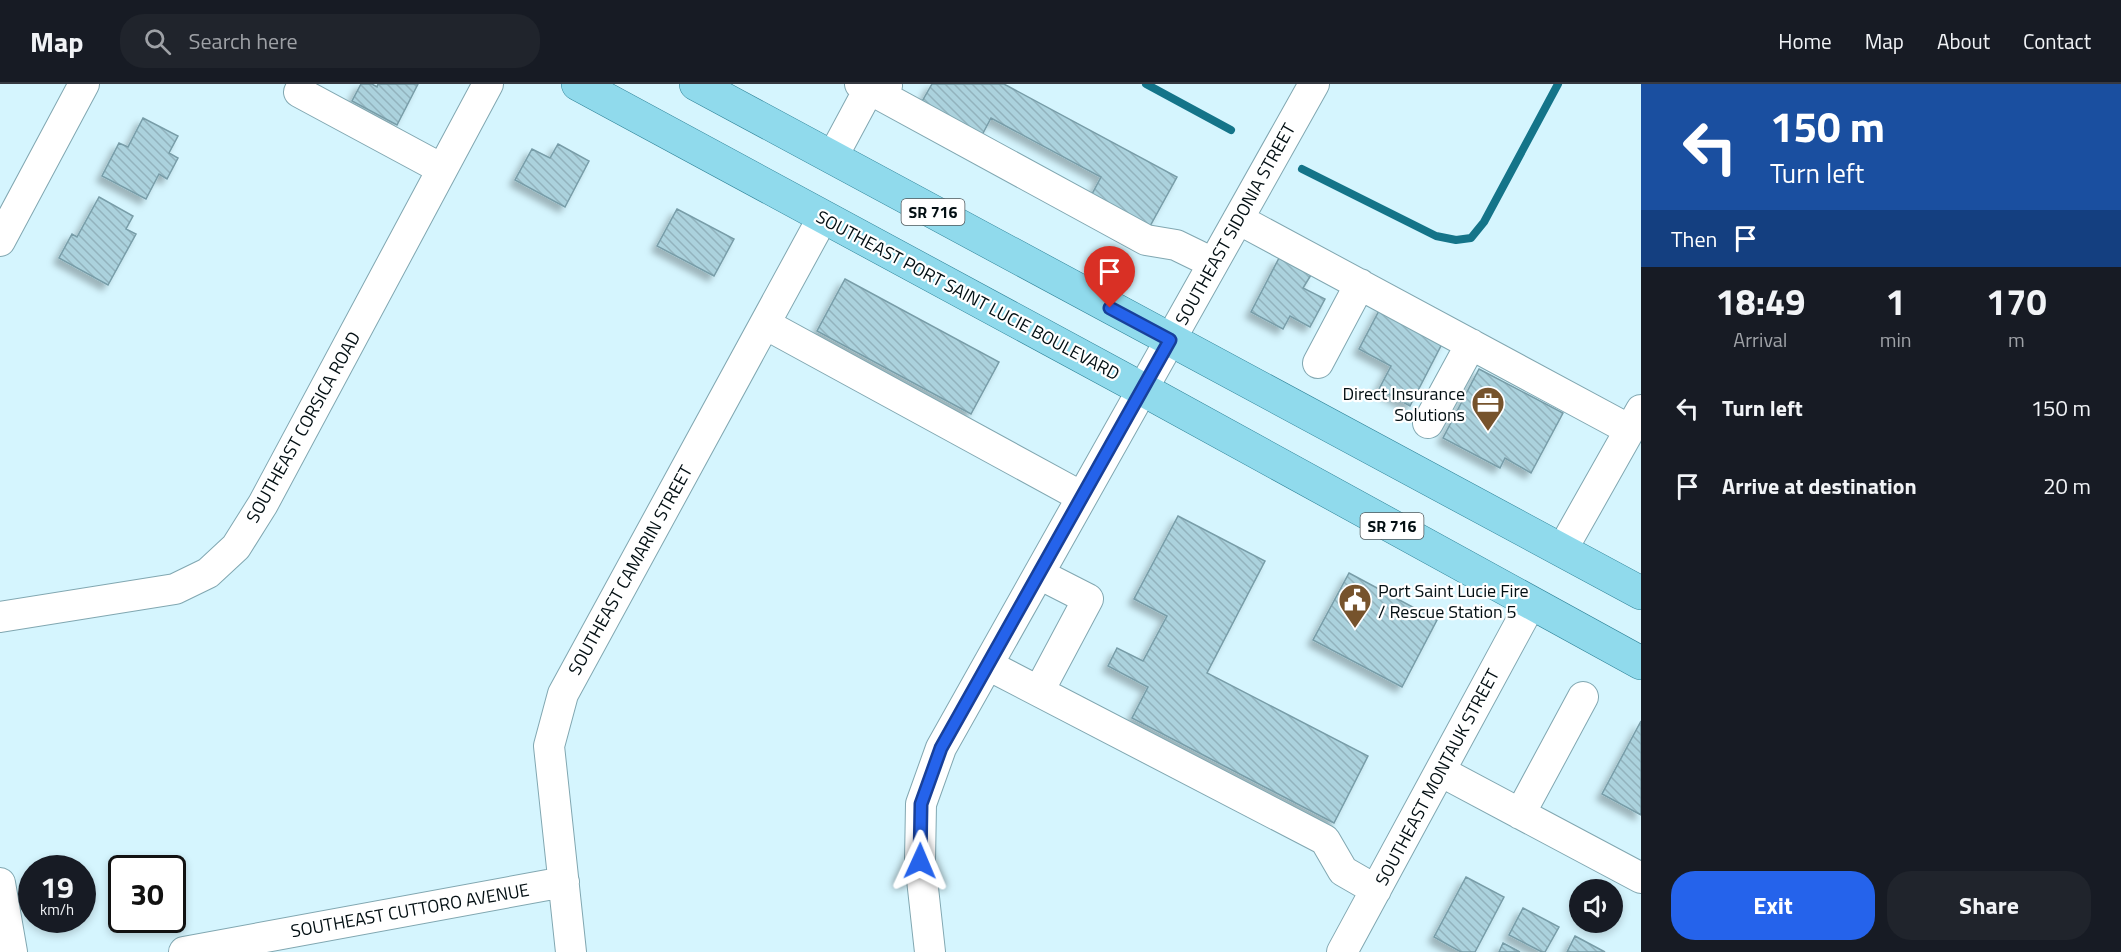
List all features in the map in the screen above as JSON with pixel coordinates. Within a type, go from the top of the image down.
[{"type":"main road","name":"SOUTHEAST PORT SAINT LUCIE BOULEVARD","points":[[578,84],[1142,389],[1641,663]]},
{"type":"main road","name":"SR 716","points":[[696,84],[1641,593]]},
{"type":"street","points":[[0,241],[84,84]]},
{"type":"street","name":"SOUTHEAST CORSICA ROAD","points":[[0,617],[175,589],[208,573],[236,547],[263,504],[488,84]]},
{"type":"street","name":"SOUTHEAST SIDONIA STREET","points":[[930,952],[920,861],[921,804],[941,748],[1314,84]]},
{"type":"street","points":[[832,158],[875,86],[1146,240],[1176,245],[1213,263]]},
{"type":"street","points":[[299,92],[442,169]]},
{"type":"street","name":"SOUTHEAST CAMARIN STREET","points":[[571,952],[549,746],[563,694],[823,218]]},
{"type":"street","points":[[1238,219],[1634,433],[1562,550]]},
{"type":"street","points":[[1318,363],[1360,284]]},
{"type":"street","points":[[765,324],[1082,497]]},
{"type":"street","points":[[1428,423],[1471,344]]},
{"type":"street","points":[[1039,574],[1088,599],[1039,691]]},
{"type":"street","name":"SOUTHEAST MONTAUK STREET","points":[[1353,948],[1376,890],[1531,603]]},
{"type":"street","points":[[988,665],[1325,840],[1343,871],[1376,890]]},
{"type":"street","points":[[1520,814],[1583,697]]},
{"type":"street","points":[[1440,771],[1641,878]]},
{"type":"street","name":"SOUTHEAST CUTTORO AVENUE","points":[[184,952],[564,882]]},
{"type":"street","points":[[0,884],[12,952]]},
{"type":"building","points":[[361,84],[372,84],[377,87],[378,84],[418,84],[397,125],[352,101]]},
{"type":"building","points":[[932,84],[1004,84],[1177,177],[1149,228],[1091,196],[1101,177],[991,118],[981,137],[920,105]]},
{"type":"building","points":[[143,118],[178,136],[169,153],[178,158],[167,179],[159,174],[146,199],[102,176],[119,143],[128,147]]},
{"type":"building","points":[[558,144],[589,161],[565,207],[515,180],[532,149],[550,158]]},
{"type":"building","points":[[99,197],[133,216],[126,229],[136,234],[108,285],[59,258],[72,234],[77,237]]},
{"type":"building","points":[[677,209],[734,239],[714,276],[657,246]]},
{"type":"building","points":[[1279,258],[1311,275],[1303,288],[1325,299],[1310,327],[1290,316],[1283,329],[1251,312]]},
{"type":"building","points":[[845,279],[999,362],[971,414],[817,331]]},
{"type":"building","points":[[1382,305],[1445,338],[1410,406],[1379,389],[1391,366],[1359,349]]},
{"type":"building","points":[[1479,369],[1563,413],[1531,473],[1505,458],[1500,468],[1443,438]]},
{"type":"building","points":[[1178,516],[1265,561],[1207,673],[1368,756],[1334,823],[1132,718],[1148,687],[1108,666],[1117,648],[1143,661],[1167,616],[1134,599]]},
{"type":"building","points":[[1349,573],[1437,620],[1402,687],[1313,640]]},
{"type":"building","points":[[1641,721],[1641,815],[1602,794]]},
{"type":"building","points":[[1466,877],[1504,897],[1475,952],[1461,952],[1434,937]]},
{"type":"building","points":[[1523,908],[1559,927],[1545,952],[1509,935]]},
{"type":"building","points":[[1575,936],[1605,952],[1567,952]]},
{"type":"building","points":[[1503,943],[1520,952],[1499,952]]},
{"type":"waterway","points":[[1146,84],[1231,130]]},
{"type":"waterway","points":[[1302,169],[1436,236],[1456,240],[1471,238],[1484,222],[1558,84]]},
{"type":"place","name":"Direct Insurance Solutions","points":[[1488,432]]},
{"type":"place","name":"Port Saint Lucie Fire / Rescue Station 5","points":[[1355,629]]},
{"type":"route","points":[[920,861],[921,804],[941,748],[1170,340],[1110,308]]}]
